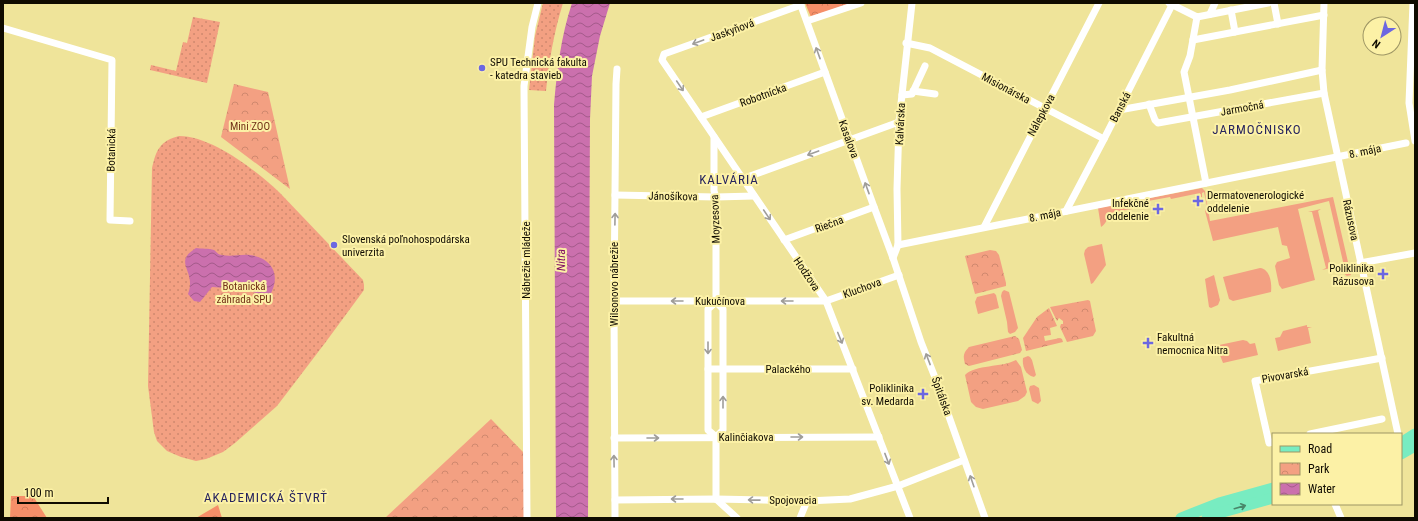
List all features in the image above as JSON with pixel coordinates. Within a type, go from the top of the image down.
[{"type":"main road","points":[[1404,444],[1415,434]]},
{"type":"main road","points":[[1207,518],[1272,488]]},
{"type":"main road","points":[[1181,518],[1223,511],[1272,498]]},
{"type":"street","name":"Nábrežie mládeže","points":[[527,518],[524,86],[532,27],[538,3]]},
{"type":"street","points":[[807,22],[861,3]]},
{"type":"street","name":"Kalvárska","points":[[898,245],[897,189],[899,122],[906,43],[912,3]]},
{"type":"street","name":"Nálepkova","points":[[984,227],[1099,3]]},
{"type":"street","points":[[1172,3],[1197,17],[1268,3]]},
{"type":"street","name":"Banská","points":[[1066,211],[1119,110],[1172,3]]},
{"type":"street","points":[[1210,14],[1215,3]]},
{"type":"street","points":[[1274,3],[1278,24]]},
{"type":"street","name":"Rázusova","points":[[1324,3],[1322,70],[1324,93],[1360,263],[1401,433]]},
{"type":"street","points":[[1413,3],[1409,103],[1415,136]]},
{"type":"street","name":"Kasalova","points":[[801,4],[899,275]]},
{"type":"street","name":"Jaskyňová","points":[[664,54],[801,4]]},
{"type":"street","points":[[1231,10],[1235,32]]},
{"type":"street","points":[[1193,40],[1324,15]]},
{"type":"street","points":[[1197,17],[1190,56],[1184,72],[1206,183]]},
{"type":"street","name":"Botanická","points":[[3,28],[112,60],[110,220],[130,221]]},
{"type":"street","name":"Misionárska","points":[[906,43],[930,48],[1104,139]]},
{"type":"street","name":"Hodžova","points":[[664,54],[662,60],[826,301],[910,518]]},
{"type":"street","points":[[902,95],[912,94],[925,66]]},
{"type":"street","name":"Wilsonovo nábrežie","points":[[614,518],[614,301],[617,69]]},
{"type":"street","name":"Jarmočná","points":[[1119,110],[1322,70]]},
{"type":"street","name":"Robotnícka","points":[[701,117],[825,72]]},
{"type":"street","points":[[913,91],[935,94]]},
{"type":"street","name":"Jarmočná","points":[[1149,104],[1155,120],[1158,123],[1324,93]]},
{"type":"street","points":[[742,179],[899,122]]},
{"type":"street","name":"Moyzesova","points":[[714,137],[714,191],[716,196],[716,302],[723,309],[724,369],[723,430],[716,437],[716,499]]},
{"type":"street","name":"8. mája","points":[[898,245],[1406,143]]},
{"type":"street","name":"Jánošíkova","points":[[615,195],[754,196]]},
{"type":"street","name":"Riečna","points":[[784,240],[874,207]]},
{"type":"street","points":[[893,258],[898,245]]},
{"type":"street","points":[[1360,263],[1415,253]]},
{"type":"street","name":"Kluchova","points":[[826,301],[899,275]]},
{"type":"street","name":"Špitálska","points":[[899,275],[921,342],[984,518]]},
{"type":"street","name":"Kukučínova","points":[[614,301],[826,301]]},
{"type":"street","name":"Moyzesova","points":[[716,302],[708,309],[708,430],[716,437]]},
{"type":"street","name":"Pivovarská","points":[[1272,442],[1269,443],[1255,380],[1382,358]]},
{"type":"street","name":"Palackého","points":[[708,369],[853,369]]},
{"type":"street","points":[[1315,433],[1382,419]]},
{"type":"street","name":"Kalinčiakova","points":[[614,438],[879,437]]},
{"type":"street","name":"Spojovacia","points":[[615,500],[716,499],[807,501],[850,499],[898,486],[964,460]]},
{"type":"street","points":[[716,499],[737,518]]},
{"type":"street","points":[[800,518],[807,501]]},
{"type":"street","points":[[1335,505],[1341,518]]},
{"type":"green space","points":[[543,3],[563,3],[552,47],[546,91],[529,90],[535,36]]},
{"type":"green space","points":[[805,3],[854,3],[811,17]]},
{"type":"green space","points":[[193,17],[220,22],[207,83],[150,70],[151,65],[176,71],[183,42],[187,43]]},
{"type":"green space","name":"Mini ZOO","points":[[234,84],[268,92],[290,189],[221,137]]},
{"type":"green space","name":"Botanická záhrada SPU","points":[[179,136],[205,142],[219,148],[247,165],[280,193],[363,280],[364,285],[364,290],[277,406],[223,452],[206,459],[196,461],[167,451],[157,441],[154,432],[148,386],[152,168],[155,156],[160,147],[167,141]]},
{"type":"green space","points":[[1202,188],[1205,191],[1210,221],[1333,197],[1351,275],[1347,276],[1341,271],[1340,267],[1344,266],[1329,201],[1298,209],[1315,280],[1282,289],[1279,285],[1275,266],[1277,262],[1290,258],[1287,246],[1282,245],[1278,227],[1213,241],[1205,211],[1207,206],[1204,192],[1202,193],[1202,197],[1200,193],[1171,199],[1170,197],[1148,201],[1149,204],[1144,205],[1144,207],[1112,214],[1101,227],[1098,208]]},
{"type":"green space","points":[[1321,209],[1318,211],[1331,266],[1335,266],[1322,270],[1326,268],[1312,212],[1308,212]]},
{"type":"green space","points":[[1102,244],[1106,265],[1091,284],[1084,254],[1085,250],[1088,247]]},
{"type":"green space","points":[[990,250],[996,251],[999,255],[1006,286],[975,294],[965,256]]},
{"type":"green space","points":[[1260,268],[1266,271],[1270,277],[1271,292],[1233,301],[1229,299],[1223,277]]},
{"type":"green space","points":[[1214,275],[1220,300],[1218,305],[1211,308],[1209,307],[1205,279]]},
{"type":"green space","points":[[1004,290],[1009,292],[1018,328],[1015,332],[1010,334],[1008,332],[1001,296]]},
{"type":"green space","points":[[994,293],[996,295],[999,308],[978,314],[975,302],[977,297]]},
{"type":"green space","points":[[1088,300],[1090,301],[1096,331],[1093,336],[1067,342],[1060,327],[1061,324],[1063,324],[1063,321],[1059,318],[1057,321],[1050,307]]},
{"type":"green space","points":[[1049,308],[1057,326],[1050,328],[1051,335],[1044,336],[1045,341],[1060,338],[1063,342],[1026,351],[1023,338],[1037,317]]},
{"type":"green space","points":[[1307,325],[1307,327],[1312,327],[1308,328],[1311,343],[1278,351],[1275,338],[1280,337],[1283,331]]},
{"type":"green space","points":[[1015,336],[1019,339],[1022,350],[1020,353],[969,366],[965,364],[964,355],[969,347]]},
{"type":"green space","points":[[1243,340],[1250,344],[1255,343],[1258,355],[1223,363],[1218,350],[1219,345]]},
{"type":"green space","points":[[1028,356],[1032,360],[1036,375],[1034,377],[1026,372],[1023,364],[1023,358]]},
{"type":"green space","points":[[1016,360],[1021,367],[1027,392],[1025,396],[1018,401],[983,409],[976,407],[971,402],[965,375],[976,369]]},
{"type":"green space","points":[[1034,385],[1039,388],[1041,401],[1038,404],[1032,401],[1029,389],[1030,386]]},
{"type":"green space","points":[[491,419],[524,453],[524,518],[385,518]]},
{"type":"green space","points":[[11,496],[33,496],[47,518],[10,518]]},
{"type":"green space","points":[[218,505],[222,518],[196,518]]},
{"type":"water","name":"Nitra","points":[[572,3],[610,3],[600,36],[592,76],[590,119],[588,518],[556,518],[554,105],[560,53]]},
{"type":"water","points":[[196,248],[212,249],[221,255],[250,255],[264,260],[273,269],[275,275],[275,281],[270,295],[258,294],[231,284],[227,288],[212,287],[200,302],[194,301],[188,294],[190,279],[185,261],[186,257]]},
{"type":"place","name":"SPU Technická fakulta - katedra stavieb","points":[[482,68]]},
{"type":"place","name":"Dermatovenerologické oddelenie","points":[[1198,201]]},
{"type":"place","name":"Infekčné oddelenie","points":[[1158,209]]},
{"type":"place","name":"Slovenská poľnohospodárska univerzita","points":[[334,245]]},
{"type":"place","name":"Poliklinika Rázusova","points":[[1383,274]]},
{"type":"place","name":"Fakultná nemocnica Nitra","points":[[1148,343]]},
{"type":"place","name":"Poliklinika sv. Medarda","points":[[923,394]]},
{"type":"district","name":"JARMOČNISKO","points":[[1257,129]]},
{"type":"district","name":"KALVÁRIA","points":[[729,179]]},
{"type":"district","name":"AKADEMICKÁ ŠTVRŤ","points":[[266,497]]}]
